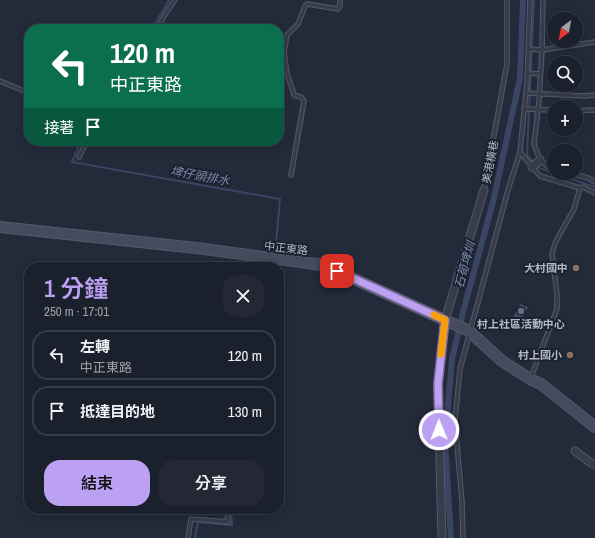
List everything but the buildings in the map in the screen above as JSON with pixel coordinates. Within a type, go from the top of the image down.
[{"type":"main road","name":"中正東路","points":[[0,227],[196,248],[266,262]]},
{"type":"main road","name":"中正東路","points":[[284,264],[323,265],[469,331],[502,361],[530,379],[541,384],[595,427]]},
{"type":"street","points":[[532,167],[540,160]]},
{"type":"street","name":"美港橫巷","points":[[442,538],[438,384],[445,320],[484,190]]},
{"type":"street","points":[[575,451],[590,464],[595,465]]},
{"type":"lane","points":[[160,24],[175,0]]},
{"type":"lane","points":[[291,175],[304,101],[301,97],[294,95],[287,73],[284,53],[287,35],[298,24],[305,6],[308,4],[338,9],[340,6],[340,0]]},
{"type":"lane","name":"美港橫巷","points":[[484,190],[508,64],[507,0]]},
{"type":"lane","points":[[464,538],[455,421],[460,369],[469,331],[520,152],[526,93],[530,0]]},
{"type":"lane","points":[[543,0],[542,50],[534,144],[540,160],[547,166]]},
{"type":"lane","points":[[528,49],[542,50],[595,42]]},
{"type":"lane","points":[[527,73],[540,74]]},
{"type":"lane","points":[[0,81],[24,91]]},
{"type":"lane","points":[[526,93],[595,95]]},
{"type":"lane","points":[[524,109],[547,110]]},
{"type":"lane","points":[[583,111],[595,110]]},
{"type":"lane","points":[[79,157],[84,146]]},
{"type":"lane","points":[[520,152],[540,176],[583,188],[595,193]]},
{"type":"lane","points":[[583,177],[595,182]]},
{"type":"lane","points":[[530,379],[557,309],[557,294],[552,253],[556,241],[574,209],[580,188]]},
{"type":"lane","points":[[188,538],[191,519],[228,522],[227,514]]},
{"type":"waterway","name":"埤仔頭排水","points":[[155,24],[169,0]]},
{"type":"waterway","name":"石筍埤圳","points":[[451,538],[445,443],[452,359],[463,312],[494,198],[520,78],[523,0]]},
{"type":"waterway","points":[[534,0],[527,155],[537,167],[547,171]]},
{"type":"waterway","name":"埤仔頭排水","points":[[79,146],[72,162],[280,199],[275,255]]},
{"type":"waterway","points":[[574,180],[595,187]]},
{"type":"waterway","name":"埤仔頭排水","points":[[195,538],[198,522],[232,525],[231,514]]},
{"type":"slow traffic","points":[[434,315],[445,320],[441,354]]},
{"type":"place","name":"大村國中","points":[[576,268]]},
{"type":"place","name":"村上社區活動中心","points":[[521,311]]},
{"type":"place","name":"村上國小","points":[[570,355]]},
{"type":"route","points":[[337,271],[445,320],[438,384],[439,430]]}]
